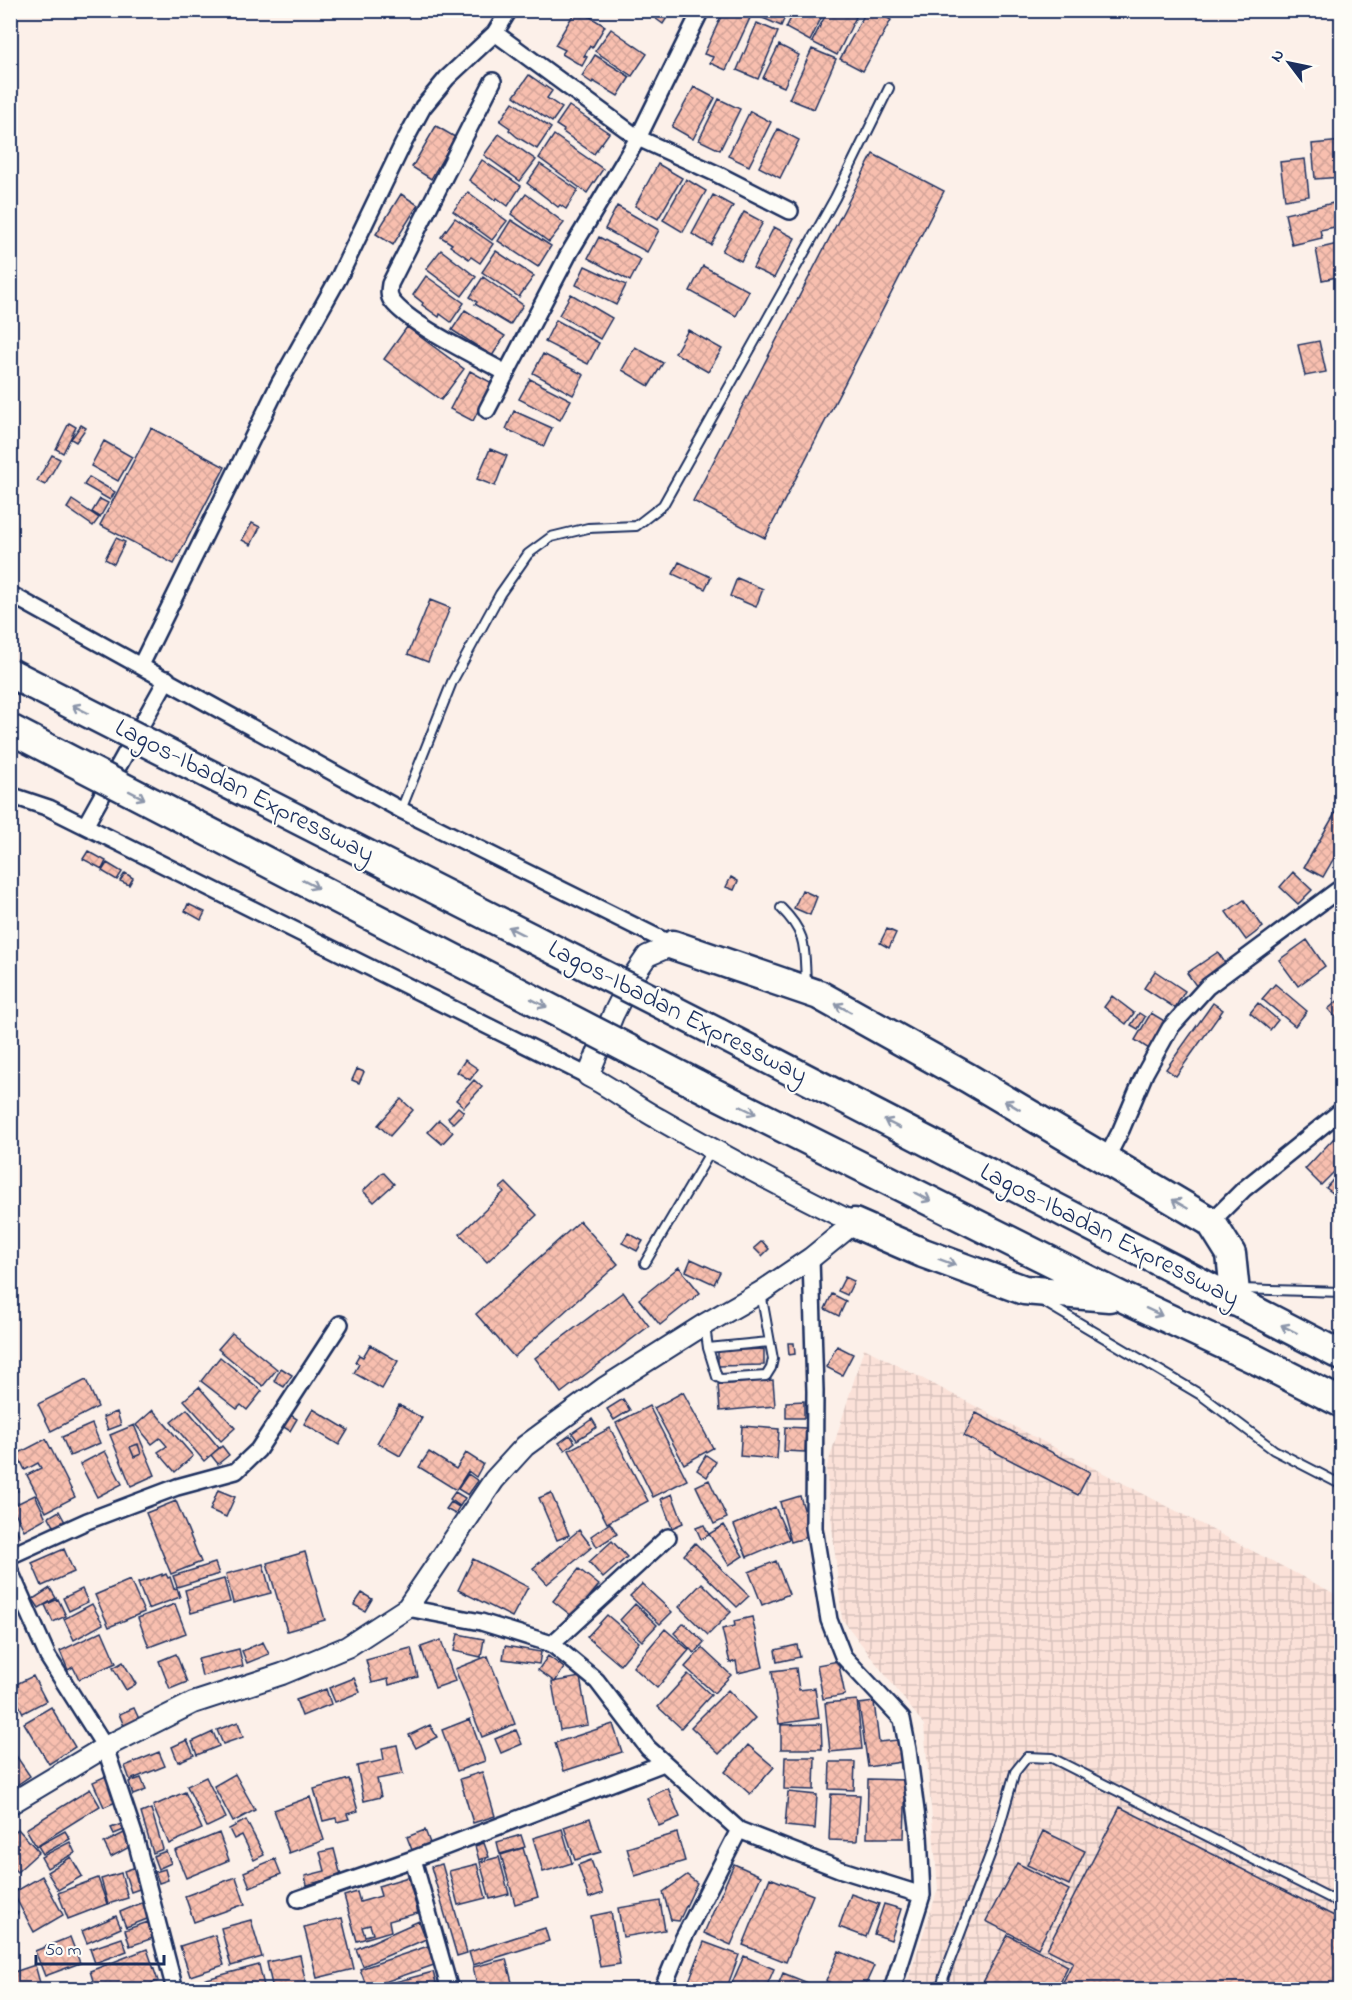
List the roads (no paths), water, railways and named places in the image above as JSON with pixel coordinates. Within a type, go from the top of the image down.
[{"type":"highway","name":"Lagos-Ibadan Expressway","points":[[10,673],[1235,1295],[1341,1356]]},
{"type":"highway","name":"Lagos-Ibadan Expressway","points":[[10,729],[696,1084],[1122,1297],[1256,1359],[1341,1403]]},
{"type":"highway","points":[[673,945],[819,995],[968,1078],[1211,1222],[1231,1254],[1235,1295]]},
{"type":"highway","points":[[854,1223],[923,1253],[1024,1290],[1122,1297]]},
{"type":"street","points":[[141,665],[279,384],[339,277],[423,107],[447,78],[495,33],[509,10]]},
{"type":"street","points":[[487,411],[568,255],[638,138],[701,10]]},
{"type":"street","points":[[495,33],[638,138],[790,211]]},
{"type":"street","points":[[494,81],[390,284],[389,294],[393,302],[419,323],[506,373]]},
{"type":"street","points":[[10,594],[400,810],[673,945]]},
{"type":"street","points":[[85,826],[167,680]]},
{"type":"street","points":[[10,795],[49,808],[612,1088],[655,1117],[712,1149],[854,1223],[811,1258],[761,1292],[705,1324],[604,1388],[525,1446],[494,1480],[407,1608],[347,1647],[282,1674],[193,1703],[105,1747],[10,1804]]},
{"type":"street","points":[[1106,1161],[1122,1130],[1145,1072],[1170,1028],[1207,987],[1341,887]]},
{"type":"street","points":[[588,1076],[613,1015],[630,981],[647,956],[673,945]]},
{"type":"street","points":[[1211,1222],[1244,1189],[1341,1110]]},
{"type":"street","points":[[811,1258],[815,1391],[814,1528],[829,1620],[843,1656],[902,1719],[919,1834],[922,1895],[892,1989]]},
{"type":"street","points":[[10,1556],[87,1521],[177,1487],[236,1471],[258,1450],[340,1324]]},
{"type":"street","points":[[552,1644],[668,1537]]},
{"type":"street","points":[[10,1571],[48,1657],[105,1747],[135,1837],[175,1989]]},
{"type":"street","points":[[407,1608],[481,1622],[552,1644],[597,1682],[648,1748],[739,1830],[839,1869],[922,1895]]},
{"type":"street","points":[[298,1899],[412,1859],[664,1763]]},
{"type":"street","points":[[662,1989],[683,1939],[739,1830]]},
{"type":"street","points":[[412,1859],[450,1989]]},
{"type":"lane","points":[[400,810],[452,682],[500,594],[528,554],[551,537],[588,528],[636,526],[663,505],[835,198],[889,88]]},
{"type":"lane","points":[[781,908],[800,931],[805,949],[806,991]]},
{"type":"lane","points":[[645,1263],[712,1149]]},
{"type":"lane","points":[[1024,1290],[1201,1395],[1274,1450],[1341,1485]]},
{"type":"lane","points":[[705,1324],[715,1374],[721,1379],[766,1376],[773,1359],[761,1292]]},
{"type":"lane","points":[[1235,1295],[1341,1292]]},
{"type":"lane","points":[[708,1348],[769,1342]]},
{"type":"lane","points":[[941,1989],[995,1842],[1015,1772],[1027,1757],[1052,1758],[1341,1904]]}]
